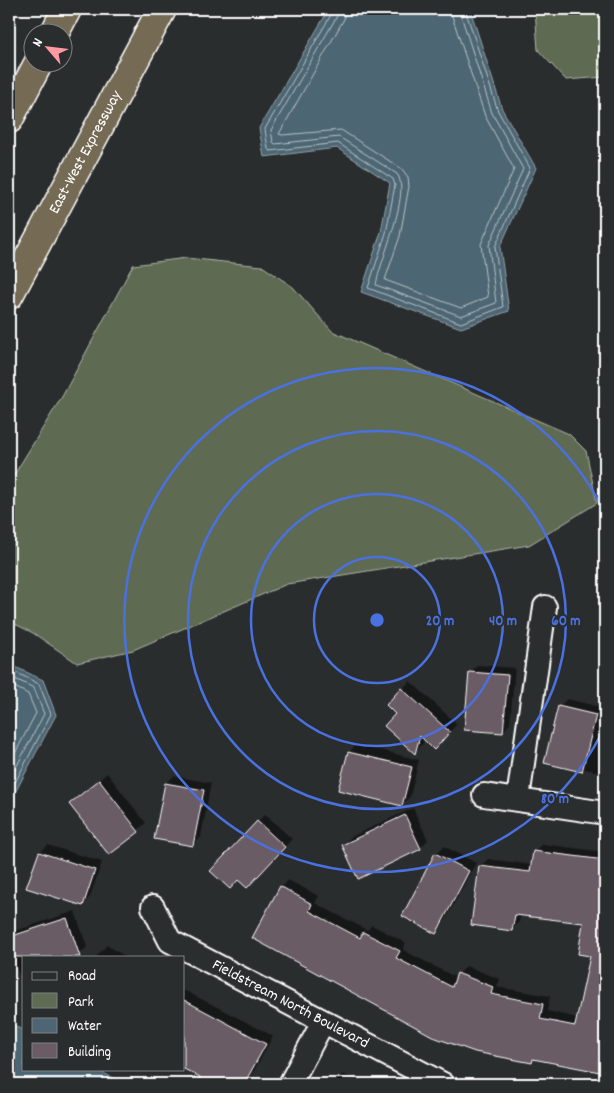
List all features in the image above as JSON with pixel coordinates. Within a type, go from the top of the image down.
[{"type":"highway","points":[[60,22],[67,9]]},
{"type":"highway","name":"East-West Expressway","points":[[9,294],[162,9]]},
{"type":"highway","points":[[9,119],[34,72]]},
{"type":"street","points":[[518,800],[545,607]]},
{"type":"street","points":[[484,795],[605,813]]},
{"type":"street","name":"Fieldstream North Boulevard","points":[[153,907],[170,941],[443,1084]]},
{"type":"street","points":[[290,1084],[323,1022]]},
{"type":"green space","points":[[535,9],[605,9],[605,77],[566,80],[538,50]]},
{"type":"green space","points":[[186,258],[262,266],[293,287],[332,331],[569,434],[586,451],[597,503],[529,545],[287,584],[133,650],[77,663],[33,633],[9,621],[9,483],[63,395],[133,265]]},
{"type":"water","points":[[329,9],[470,9],[502,109],[536,168],[500,247],[509,311],[461,328],[361,292],[381,232],[390,183],[337,148],[264,157],[259,128]]},
{"type":"water","points":[[9,664],[43,680],[56,715],[9,804]]},
{"type":"water","points":[[9,1023],[22,1030],[22,1070],[98,1070],[124,1084],[9,1084]]},
{"type":"building","points":[[469,672],[508,675],[503,733],[464,730]]},
{"type":"building","points":[[401,688],[450,732],[434,750],[420,736],[415,754],[384,726],[395,714],[386,705]]},
{"type":"building","points":[[558,706],[596,715],[582,772],[544,763]]},
{"type":"building","points":[[348,752],[412,767],[402,806],[338,790]]},
{"type":"building","points":[[99,780],[139,832],[109,855],[69,804]]},
{"type":"building","points":[[165,783],[204,790],[193,846],[154,839]]},
{"type":"building","points":[[405,815],[421,849],[358,879],[342,845]]},
{"type":"building","points":[[257,821],[285,847],[247,888],[238,880],[230,889],[210,871]]},
{"type":"building","points":[[533,851],[605,860],[605,1073],[533,1059],[532,1063],[475,1052],[436,1038],[252,938],[280,886],[312,904],[309,911],[360,938],[363,932],[400,951],[396,958],[452,987],[457,973],[493,987],[491,994],[543,1004],[540,1019],[575,1026],[590,956],[578,954],[583,923],[515,915],[512,931],[471,925],[479,866],[530,872]]},
{"type":"building","points":[[39,852],[95,870],[83,906],[26,888]]},
{"type":"building","points":[[435,853],[469,871],[436,934],[402,916]]},
{"type":"building","points":[[67,918],[80,956],[11,957],[9,937]]},
{"type":"building","points":[[185,1001],[266,1044],[244,1084],[197,1084],[200,1077],[185,1070]]}]
